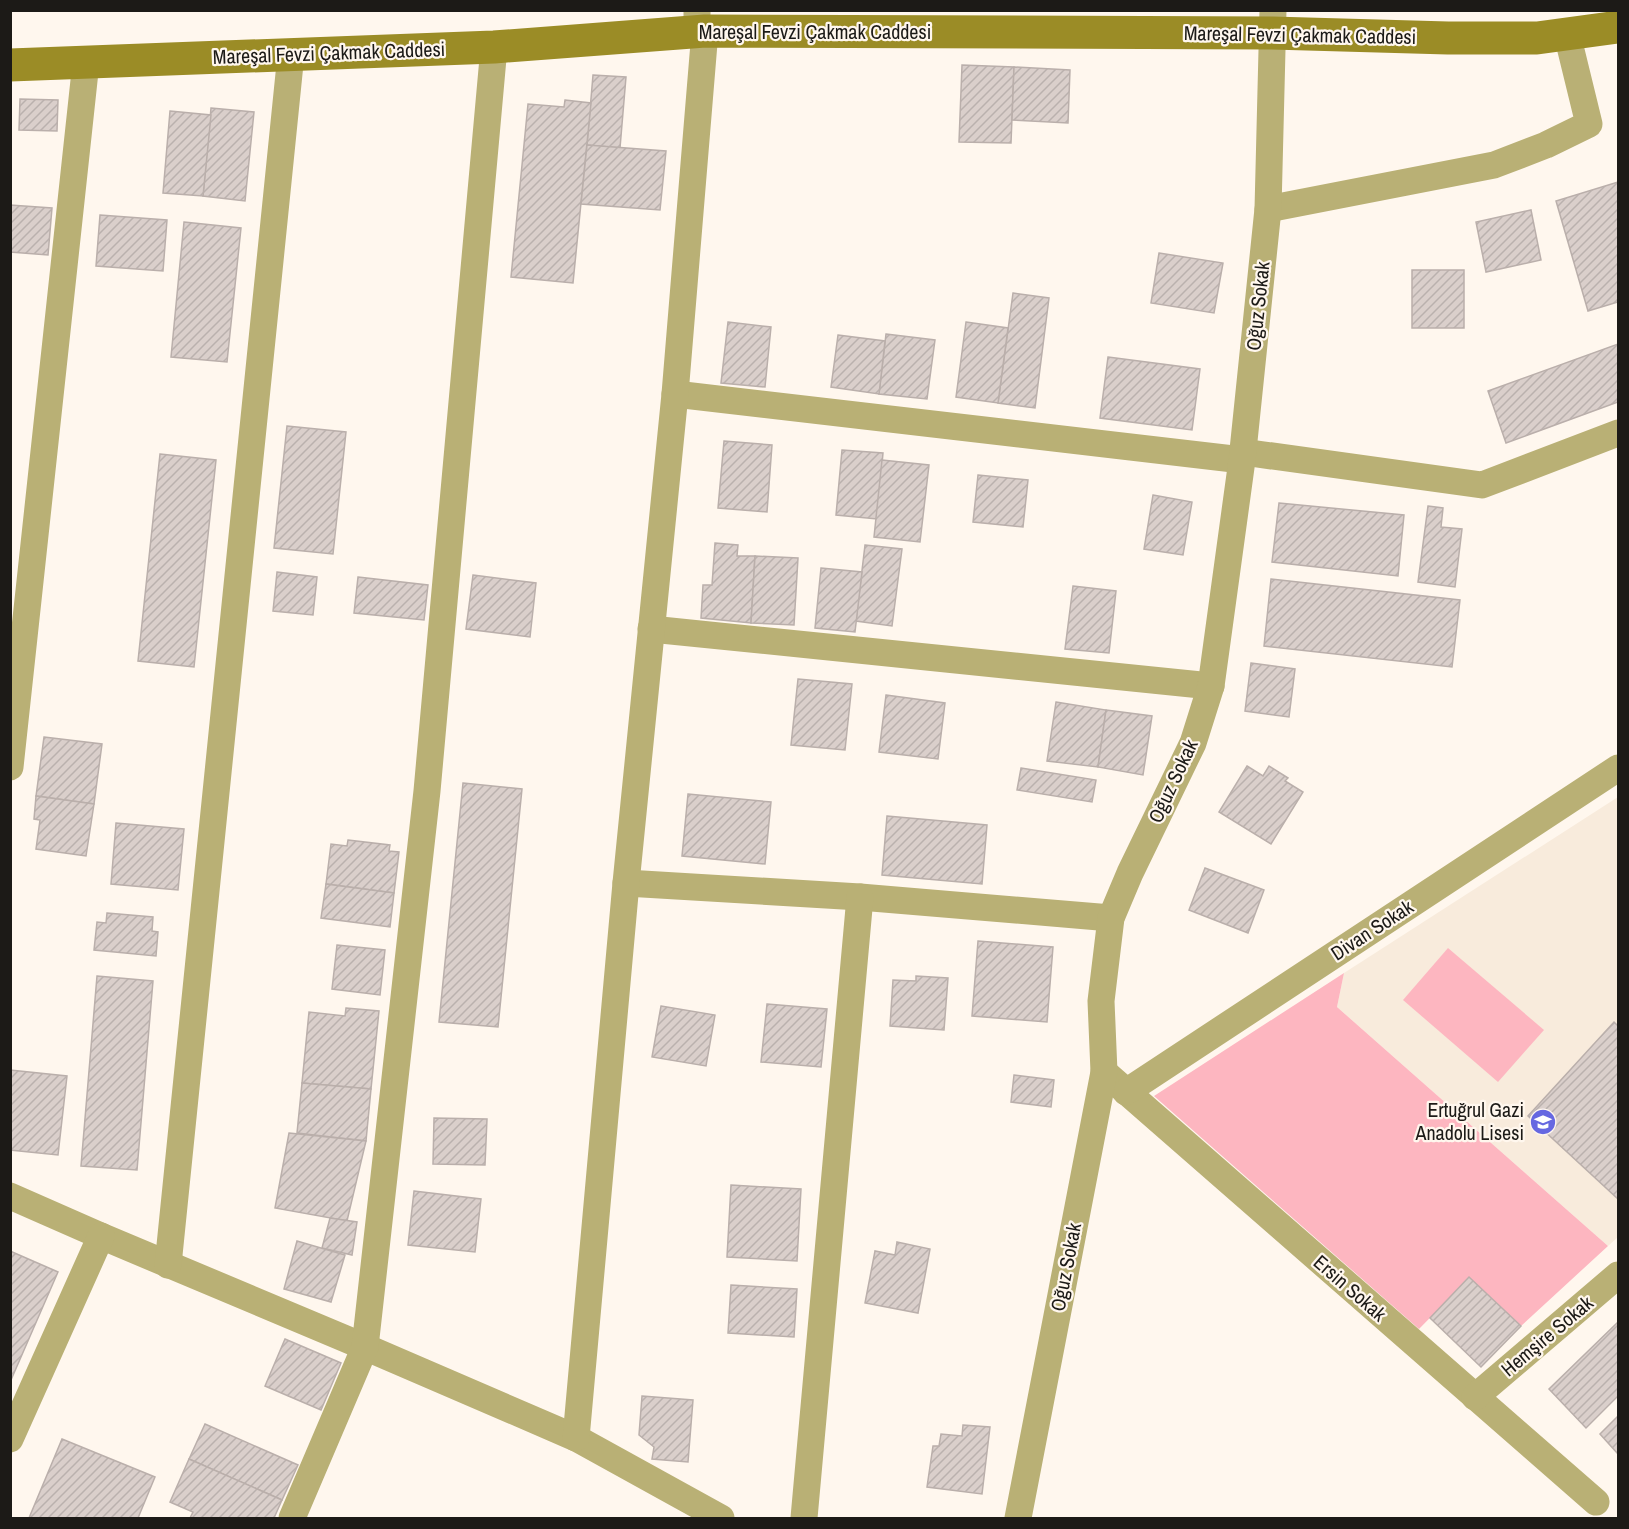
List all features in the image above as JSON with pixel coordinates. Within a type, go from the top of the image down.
[{"type":"street","name":"Mareşal Fevzi Çakmak Caddesi","points":[[10,65],[494,47],[700,24],[1273,22],[1448,38],[1537,38],[1618,27]]},
{"type":"street","name":"Oğuz Sokak","points":[[1018,1518],[1104,1072],[1101,1001],[1111,918],[1130,873],[1193,743],[1211,686],[1242,456],[1268,209],[1273,22]]},
{"type":"street","points":[[576,1438],[626,883],[675,394],[700,24]]},
{"type":"street","points":[[1268,209],[1494,165],[1546,145],[1589,124],[1567,34]]},
{"type":"street","points":[[292,1518],[365,1347],[427,791],[494,47]]},
{"type":"street","points":[[168,1265],[291,54]]},
{"type":"street","points":[[10,767],[86,62]]},
{"type":"street","points":[[675,394],[1242,456],[1482,485],[1618,433]]},
{"type":"street","points":[[651,629],[1211,686]]},
{"type":"street","name":"Divan Sokak","points":[[1126,1092],[1618,768]]},
{"type":"street","points":[[626,883],[860,897],[1111,918]]},
{"type":"street","points":[[804,1518],[860,897]]},
{"type":"street","name":"Ersin Sokak","points":[[1104,1072],[1596,1502]]},
{"type":"street","points":[[10,1196],[576,1438],[722,1518]]},
{"type":"street","points":[[10,1438],[16,1411],[101,1236]]},
{"type":"street","name":"Hemşire Sokak","points":[[1475,1397],[1618,1275]]},
{"type":"shaded area","name":"Ertuğrul Gazi Anadolu Lisesi","points":[[1618,797],[1618,1237],[1608,1246],[1337,1007],[1344,973]]},
{"type":"shaded area","points":[[1448,948],[1544,1030],[1498,1082],[1403,1000]]},
{"type":"shaded area","points":[[1344,973],[1337,1007],[1608,1246],[1521,1326],[1469,1278],[1419,1329],[1154,1096]]},
{"type":"building","points":[[962,65],[1014,67],[1011,143],[959,142]]},
{"type":"building","points":[[1014,67],[1070,70],[1068,123],[1012,120]]},
{"type":"building","points":[[593,75],[626,77],[620,148],[587,145]]},
{"type":"building","points":[[20,99],[58,100],[57,131],[19,130]]},
{"type":"building","points":[[565,100],[591,103],[573,283],[511,277],[528,104],[564,107]]},
{"type":"building","points":[[211,108],[254,112],[245,201],[203,196]]},
{"type":"building","points":[[170,111],[211,115],[203,196],[163,193]]},
{"type":"building","points":[[587,145],[666,151],[660,210],[581,204]]},
{"type":"building","points":[[1618,182],[1618,302],[1588,311],[1556,201]]},
{"type":"building","points":[[10,205],[52,208],[48,255],[10,252]]},
{"type":"building","points":[[1531,210],[1541,260],[1486,272],[1476,222]]},
{"type":"building","points":[[100,215],[167,220],[163,271],[96,266]]},
{"type":"building","points":[[184,222],[241,228],[227,362],[171,357]]},
{"type":"building","points":[[1159,253],[1223,263],[1214,313],[1151,303]]},
{"type":"building","points":[[1412,270],[1464,270],[1464,328],[1412,328]]},
{"type":"building","points":[[1013,293],[1049,298],[1035,408],[998,403]]},
{"type":"building","points":[[728,322],[771,327],[765,387],[721,383]]},
{"type":"building","points":[[966,322],[1008,328],[998,403],[956,397]]},
{"type":"building","points":[[886,334],[935,340],[927,399],[879,394]]},
{"type":"building","points":[[838,335],[885,341],[879,394],[831,387]]},
{"type":"building","points":[[1618,344],[1618,402],[1506,443],[1488,391]]},
{"type":"building","points":[[1108,357],[1200,369],[1192,430],[1100,418]]},
{"type":"building","points":[[287,426],[346,432],[333,554],[274,548]]},
{"type":"building","points":[[724,441],[772,445],[767,512],[718,508]]},
{"type":"building","points":[[842,450],[883,453],[877,519],[836,515]]},
{"type":"building","points":[[160,454],[216,460],[194,667],[138,661]]},
{"type":"building","points":[[882,460],[929,465],[920,542],[874,537]]},
{"type":"building","points":[[978,475],[1028,480],[1023,527],[973,522]]},
{"type":"building","points":[[1153,495],[1192,502],[1183,555],[1144,549]]},
{"type":"building","points":[[1279,503],[1404,515],[1398,576],[1272,562]]},
{"type":"building","points":[[1428,506],[1443,508],[1441,527],[1462,529],[1455,587],[1418,582]]},
{"type":"building","points":[[715,543],[738,545],[737,556],[755,556],[751,623],[701,618],[703,585],[712,585]]},
{"type":"building","points":[[865,545],[902,549],[892,626],[856,621]]},
{"type":"building","points":[[755,556],[798,558],[794,625],[751,623]]},
{"type":"building","points":[[821,568],[862,572],[855,632],[815,628]]},
{"type":"building","points":[[277,572],[317,577],[313,615],[273,611]]},
{"type":"building","points":[[473,575],[536,583],[530,637],[466,629]]},
{"type":"building","points":[[358,577],[428,585],[424,620],[354,613]]},
{"type":"building","points":[[1271,579],[1460,600],[1452,667],[1264,646]]},
{"type":"building","points":[[1073,586],[1116,591],[1109,653],[1065,649]]},
{"type":"building","points":[[1251,663],[1295,669],[1289,717],[1245,711]]},
{"type":"building","points":[[798,679],[852,684],[845,750],[791,745]]},
{"type":"building","points":[[886,695],[945,703],[938,759],[879,752]]},
{"type":"building","points":[[1056,702],[1106,710],[1098,767],[1047,761]]},
{"type":"building","points":[[1106,710],[1152,716],[1143,775],[1098,767]]},
{"type":"building","points":[[44,737],[102,744],[94,804],[36,796]]},
{"type":"building","points":[[1247,766],[1263,776],[1269,766],[1288,778],[1285,781],[1303,792],[1271,844],[1219,812]]},
{"type":"building","points":[[1021,768],[1096,780],[1092,802],[1017,790]]},
{"type":"building","points":[[463,783],[522,789],[498,1027],[439,1022]]},
{"type":"building","points":[[688,794],[771,802],[765,864],[682,856]]},
{"type":"building","points":[[36,796],[94,804],[86,856],[36,849],[40,820],[34,819]]},
{"type":"building","points":[[887,816],[987,825],[982,884],[882,875]]},
{"type":"building","points":[[116,823],[184,829],[178,890],[111,884]]},
{"type":"building","points":[[348,840],[390,845],[389,851],[399,852],[394,893],[326,884],[331,844],[347,846]]},
{"type":"building","points":[[1205,868],[1264,890],[1248,933],[1189,910]]},
{"type":"building","points":[[326,884],[394,893],[390,927],[321,918]]},
{"type":"building","points":[[107,913],[153,917],[152,931],[158,932],[156,956],[94,950],[97,922],[106,923]]},
{"type":"building","points":[[978,941],[1053,947],[1047,1022],[972,1016]]},
{"type":"building","points":[[337,945],[385,950],[380,995],[332,989]]},
{"type":"building","points":[[97,976],[153,981],[137,1170],[81,1166]]},
{"type":"building","points":[[916,976],[948,978],[944,1030],[890,1026],[893,980],[916,981]]},
{"type":"building","points":[[767,1004],[827,1009],[821,1067],[761,1062]]},
{"type":"building","points":[[661,1006],[715,1015],[706,1066],[652,1057]]},
{"type":"building","points":[[346,1008],[379,1011],[371,1089],[302,1083],[309,1012],[345,1016]]},
{"type":"building","points":[[1614,1022],[1618,1026],[1618,1199],[1528,1116]]},
{"type":"building","points":[[10,1070],[67,1076],[58,1155],[10,1150]]},
{"type":"building","points":[[1014,1075],[1054,1080],[1051,1107],[1011,1102]]},
{"type":"building","points":[[302,1083],[371,1089],[366,1141],[297,1133]]},
{"type":"building","points":[[434,1118],[487,1119],[485,1165],[433,1164]]},
{"type":"building","points":[[289,1133],[366,1141],[347,1221],[275,1208]]},
{"type":"building","points":[[731,1185],[801,1189],[797,1261],[727,1257]]},
{"type":"building","points":[[414,1191],[481,1199],[475,1252],[408,1245]]},
{"type":"building","points":[[330,1218],[357,1222],[352,1255],[322,1248]]},
{"type":"building","points":[[297,1241],[345,1255],[331,1302],[284,1289]]},
{"type":"building","points":[[897,1242],[930,1249],[918,1313],[865,1303],[875,1251],[895,1255]]},
{"type":"building","points":[[10,1251],[58,1272],[11,1380],[10,1379]]},
{"type":"building","points":[[1469,1277],[1521,1326],[1481,1367],[1430,1318]]},
{"type":"building","points":[[731,1285],[797,1289],[794,1337],[728,1333]]},
{"type":"building","points":[[1618,1322],[1618,1396],[1586,1428],[1549,1389]]},
{"type":"building","points":[[285,1339],[341,1363],[321,1410],[265,1386]]},
{"type":"building","points":[[642,1396],[693,1400],[688,1462],[652,1459],[654,1447],[639,1435]]},
{"type":"building","points":[[1618,1416],[1618,1454],[1600,1434]]},
{"type":"building","points":[[205,1424],[298,1465],[282,1500],[189,1459]]},
{"type":"building","points":[[963,1425],[990,1427],[982,1494],[927,1487],[933,1446],[939,1446],[941,1434],[962,1436]]},
{"type":"building","points":[[62,1439],[155,1477],[138,1518],[29,1518]]},
{"type":"building","points":[[189,1459],[282,1500],[274,1518],[190,1518],[193,1512],[170,1502]]},
{"type":"place","name":"Ertuğrul Gazi Anadolu Lisesi","points":[[1543,1122]]}]
